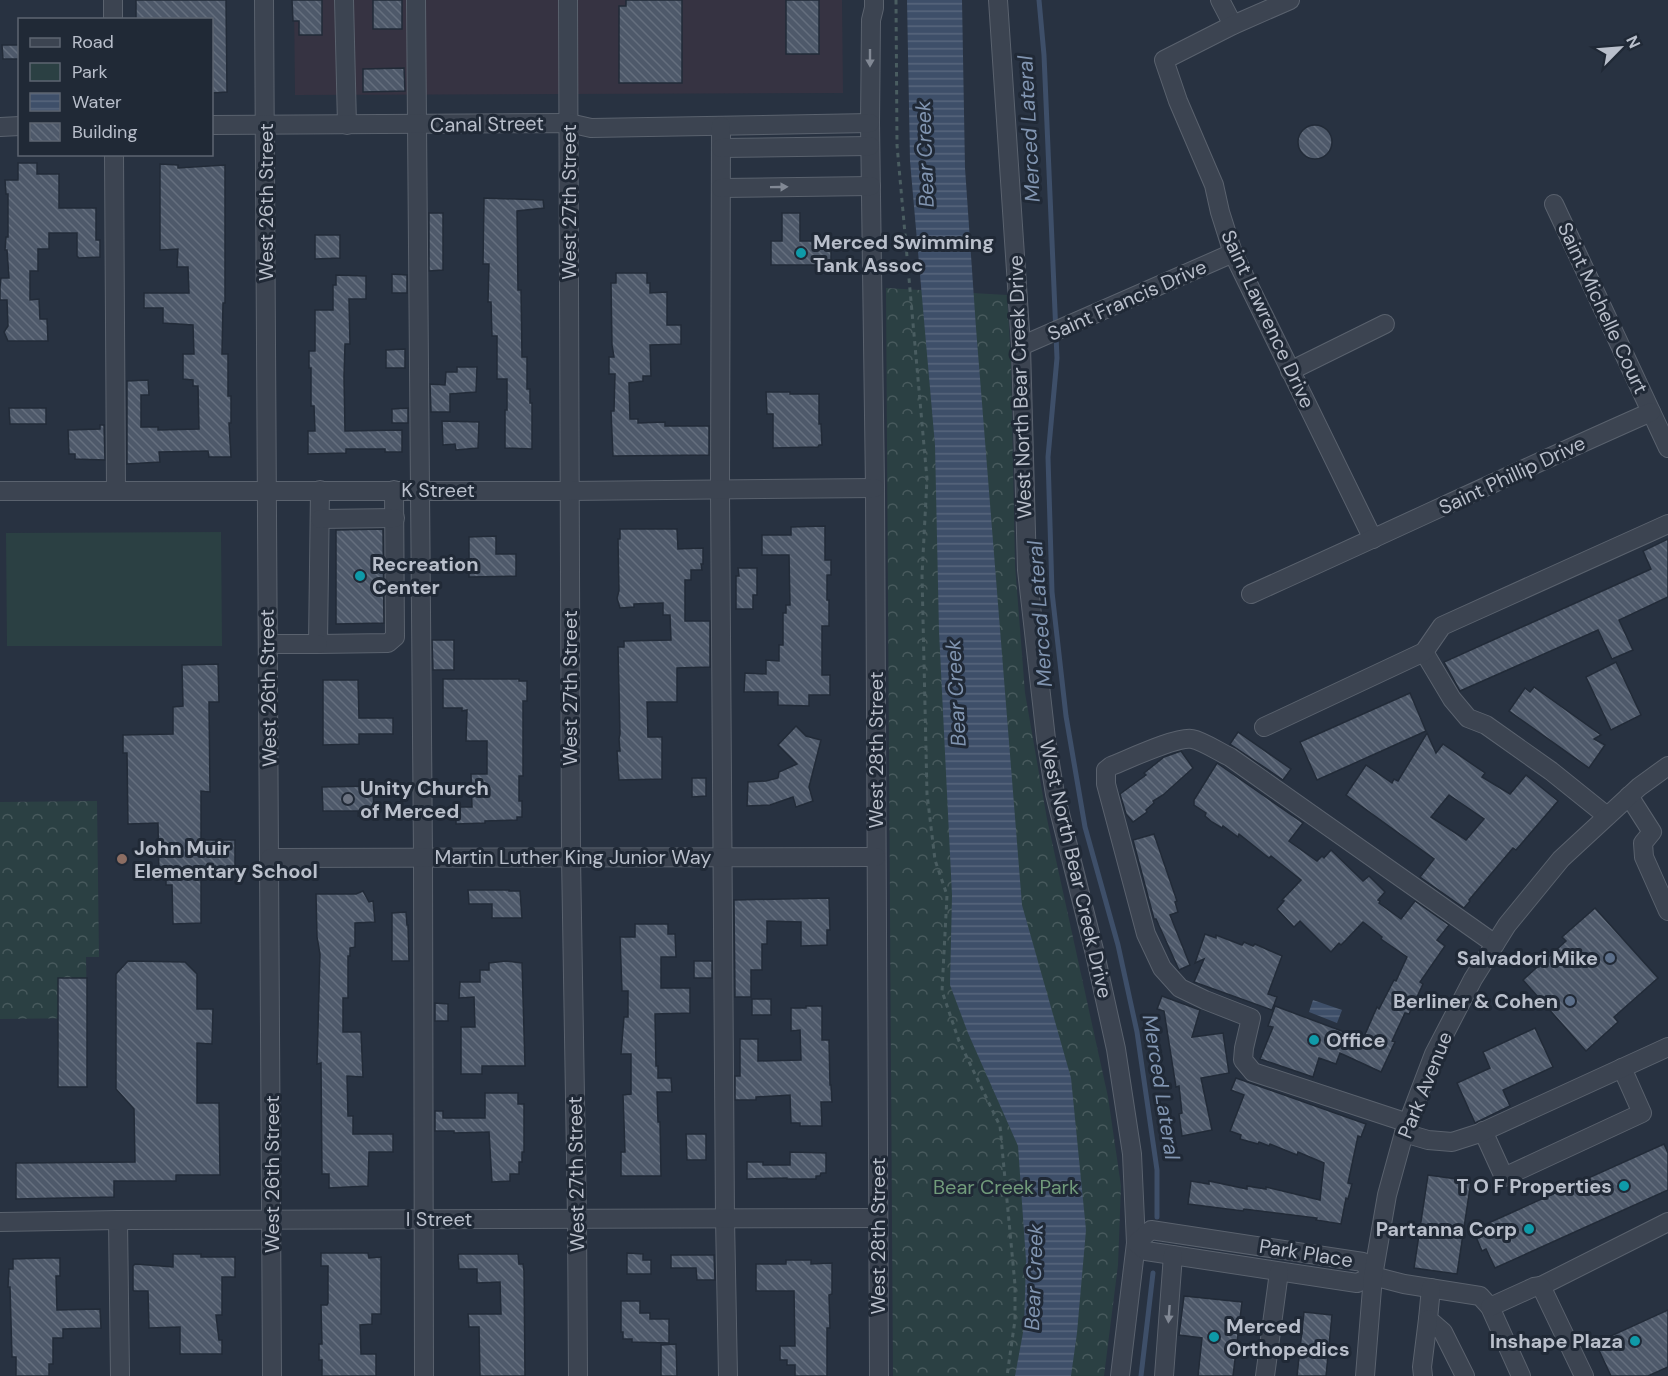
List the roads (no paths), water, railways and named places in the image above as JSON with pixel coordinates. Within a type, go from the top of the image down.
[{"type":"street","points":[[113,0],[113,18]]},
{"type":"street","name":"West 26th Street","points":[[264,0],[272,1376]]},
{"type":"street","points":[[344,0],[347,125]]},
{"type":"street","points":[[416,0],[423,858],[424,1376]]},
{"type":"street","name":"West 27th Street","points":[[568,0],[571,857],[578,1376]]},
{"type":"street","name":"West 28th Street","points":[[874,0],[871,20],[870,147],[875,488],[879,1376]]},
{"type":"street","name":"West North Bear Creek Drive","points":[[998,0],[1027,344],[1027,570],[1046,739],[1055,795],[1095,954],[1116,1050],[1132,1154],[1136,1243],[1120,1376]]},
{"type":"street","points":[[1220,0],[1233,25],[1290,0]]},
{"type":"street","name":"Saint Lawrence Drive","points":[[1233,25],[1164,60],[1178,101],[1214,185],[1233,253],[1373,539]]},
{"type":"street","name":"Canal Street","points":[[213,125],[569,123],[591,128],[870,123]]},
{"type":"street","points":[[0,127],[18,126]]},
{"type":"street","points":[[721,126],[720,490],[728,1376]]},
{"type":"street","points":[[721,148],[870,147]]},
{"type":"street","points":[[114,156],[116,490]]},
{"type":"street","points":[[721,188],[871,186]]},
{"type":"street","name":"Saint Michelle Court","points":[[1554,204],[1668,448]]},
{"type":"street","name":"Saint Francis Drive","points":[[1027,344],[1233,253]]},
{"type":"street","points":[[1290,371],[1385,324]]},
{"type":"street","name":"Saint Phillip Drive","points":[[1251,594],[1518,470],[1651,412]]},
{"type":"street","name":"K Street","points":[[0,491],[569,491],[875,488]]},
{"type":"street","points":[[318,644],[320,490]]},
{"type":"street","points":[[268,644],[388,643],[395,638],[394,490]]},
{"type":"street","points":[[320,519],[394,518]]},
{"type":"street","points":[[1264,727],[1424,652],[1443,626],[1668,524]]},
{"type":"street","points":[[1424,652],[1452,699],[1468,718],[1486,725],[1551,771],[1607,816]]},
{"type":"street","points":[[1495,944],[1230,757],[1208,746],[1191,739],[1174,742],[1106,770],[1107,784],[1146,934],[1162,968],[1180,988],[1251,1018],[1243,1060],[1253,1072],[1406,1128],[1428,1140],[1452,1142],[1483,1131],[1668,1047]]},
{"type":"street","name":"Park Avenue","points":[[1365,1376],[1373,1276],[1387,1195],[1406,1128],[1434,1054],[1473,979],[1507,925],[1561,859],[1639,786],[1668,766]]},
{"type":"street","points":[[1629,796],[1660,830],[1643,843],[1644,857],[1668,911]]},
{"type":"street","name":"Martin Luther King Junior Way","points":[[270,858],[876,857]]},
{"type":"street","points":[[1483,1131],[1504,1177],[1642,1113],[1622,1068]]},
{"type":"street","name":"I Street","points":[[0,1222],[878,1218]]},
{"type":"street","points":[[118,1220],[120,1376]]},
{"type":"street","points":[[1490,1307],[1541,1286],[1668,1221]]},
{"type":"street","name":"Park Place","points":[[1151,1230],[1184,1235],[1363,1262],[1373,1276],[1357,1283],[1146,1251],[1136,1243],[1151,1230]]},
{"type":"street","points":[[1164,1376],[1177,1256],[1184,1235]]},
{"type":"street","points":[[1228,1264],[1229,1241]]},
{"type":"street","points":[[1265,1376],[1279,1272]]},
{"type":"street","points":[[1373,1276],[1404,1284],[1480,1296],[1490,1307],[1521,1376]]},
{"type":"street","points":[[1541,1286],[1584,1376]]},
{"type":"street","points":[[1423,1376],[1422,1367],[1431,1288]]},
{"type":"street","points":[[1428,1319],[1443,1332],[1466,1376]]},
{"type":"water","name":"Bear Creek","points":[[907,0],[962,0],[965,168],[1022,905],[1071,1078],[1086,1230],[1071,1376],[1015,1376],[1024,1327],[1026,1260],[1018,1146],[968,1033],[950,985],[952,895],[939,631],[935,445],[910,161]]},
{"type":"water","points":[[1313,1000],[1342,1010],[1337,1023],[1309,1012]]},
{"type":"waterway","name":"Merced Lateral","points":[[1039,0],[1044,55],[1057,358],[1048,457],[1052,592],[1066,716],[1085,827],[1118,945],[1137,1032],[1157,1170],[1157,1217]]},
{"type":"waterway","name":"Merced Lateral","points":[[1141,1376],[1153,1273]]},
{"type":"place","name":"Merced Swimming Tank Assoc","points":[[801,253]]},
{"type":"place","name":"Recreation Center","points":[[360,576]]},
{"type":"place","name":"Unity Church of Merced","points":[[348,799]]},
{"type":"place","name":"John Muir Elementary School","points":[[122,859]]},
{"type":"place","name":"Salvadori Mike","points":[[1610,958]]},
{"type":"place","name":"Berliner & Cohen","points":[[1570,1001]]},
{"type":"place","name":"Office","points":[[1314,1040]]},
{"type":"place","name":"T O F Properties","points":[[1624,1186]]},
{"type":"place","name":"Partanna Corp","points":[[1529,1229]]},
{"type":"place","name":"Merced Orthopedics","points":[[1214,1337]]},
{"type":"place","name":"Inshape Plaza","points":[[1635,1341]]},
{"type":"park label","name":"Bear Creek Park","points":[[1006,1187]]}]
